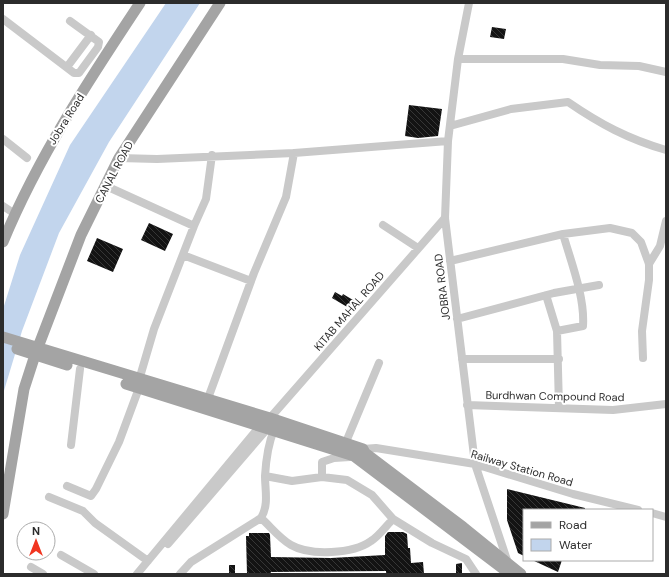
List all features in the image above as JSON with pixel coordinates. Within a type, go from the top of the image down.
[{"type":"main road","name":"Jobra Road","points":[[3,242],[15,214],[50,144],[140,3]]},
{"type":"main road","name":"CANAL ROAD","points":[[3,514],[24,389],[34,351],[81,235],[119,158],[220,3]]},
{"type":"main road","points":[[3,337],[80,369],[207,401],[354,456],[509,569],[521,574]]},
{"type":"main road","points":[[3,345],[34,351],[268,425],[346,442],[363,449],[365,453],[509,569]]},
{"type":"street","name":"JOBRA ROAD","points":[[469,3],[458,59],[448,141],[445,218],[475,464],[509,569]]},
{"type":"street","points":[[3,19],[74,73],[79,73],[94,52],[99,42],[70,21]]},
{"type":"street","points":[[67,67],[91,35]]},
{"type":"street","points":[[458,59],[563,59],[600,65],[639,66],[666,72]]},
{"type":"street","points":[[450,126],[511,109],[568,102],[597,122],[623,136],[666,150]]},
{"type":"street","points":[[3,139],[27,158]]},
{"type":"street","points":[[119,158],[294,153],[448,141]]},
{"type":"street","points":[[207,401],[251,281],[286,197],[294,153]]},
{"type":"street","points":[[67,486],[91,496],[96,490],[119,442],[139,384],[154,329],[206,199],[212,155]]},
{"type":"street","points":[[106,186],[194,226]]},
{"type":"street","points":[[3,206],[15,214]]},
{"type":"street","name":"KITAB MAHAL ROAD","points":[[268,425],[445,218]]},
{"type":"street","points":[[649,264],[663,246],[666,221]]},
{"type":"street","points":[[383,225],[418,248]]},
{"type":"street","points":[[450,261],[563,234],[610,228],[625,230],[632,233],[641,242],[649,264],[649,280],[642,331],[643,358]]},
{"type":"street","points":[[557,331],[583,326],[578,289],[563,234]]},
{"type":"street","points":[[183,255],[251,281]]},
{"type":"street","points":[[457,319],[546,295],[600,285]]},
{"type":"street","points":[[546,295],[557,331],[559,359],[559,408]]},
{"type":"street","points":[[462,359],[559,359]]},
{"type":"street","points":[[346,442],[379,363]]},
{"type":"street","points":[[71,445],[80,369]]},
{"type":"street","name":"Burdhwan Compound Road","points":[[467,405],[613,410],[666,404]]},
{"type":"street","points":[[180,574],[191,562],[261,518],[264,513],[266,497],[265,476],[269,441],[268,425]]},
{"type":"street","points":[[137,574],[268,425]]},
{"type":"street","points":[[143,574],[268,425]]},
{"type":"street","name":"Railway Station Road","points":[[363,449],[376,448],[475,464],[573,494],[634,509]]},
{"type":"street","points":[[322,477],[322,462],[334,458],[354,456],[363,449]]},
{"type":"street","points":[[265,476],[292,481],[322,477],[347,480],[372,495],[393,519],[432,543],[466,559],[476,574]]},
{"type":"street","points":[[49,497],[83,511],[95,523],[148,561]]},
{"type":"street","points":[[653,513],[666,517]]},
{"type":"street","points":[[261,518],[283,540],[301,550],[328,551],[351,550],[371,541],[393,519]]},
{"type":"street","points":[[61,555],[94,574]]},
{"type":"street","points":[[31,567],[43,574]]},
{"type":"water","points":[[166,3],[200,3],[109,142],[59,233],[22,331],[3,394],[3,309],[20,255],[70,145]]},
{"type":"building","points":[[492,27],[506,29],[504,39],[490,37]]},
{"type":"building","points":[[409,105],[442,109],[438,136],[418,138],[405,136]]},
{"type":"building","points":[[149,223],[173,234],[165,251],[141,240]]},
{"type":"building","points":[[97,238],[123,249],[113,272],[87,261]]},
{"type":"building","points":[[335,292],[342,296],[343,294],[358,303],[354,311],[332,298]]},
{"type":"building","points":[[507,489],[585,508],[523,509],[523,556],[518,553],[507,520]]},
{"type":"building","points":[[388,532],[403,532],[407,534],[411,563],[423,562],[424,574],[386,574],[386,571],[271,572],[270,574],[247,574],[246,536],[249,536],[249,533],[269,533],[271,557],[331,558],[385,555],[385,536]]},
{"type":"building","points":[[534,561],[562,561],[558,572]]},
{"type":"building","points":[[462,563],[462,574],[456,574],[456,564]]},
{"type":"building","points":[[229,565],[235,565],[235,574],[229,574]]}]
